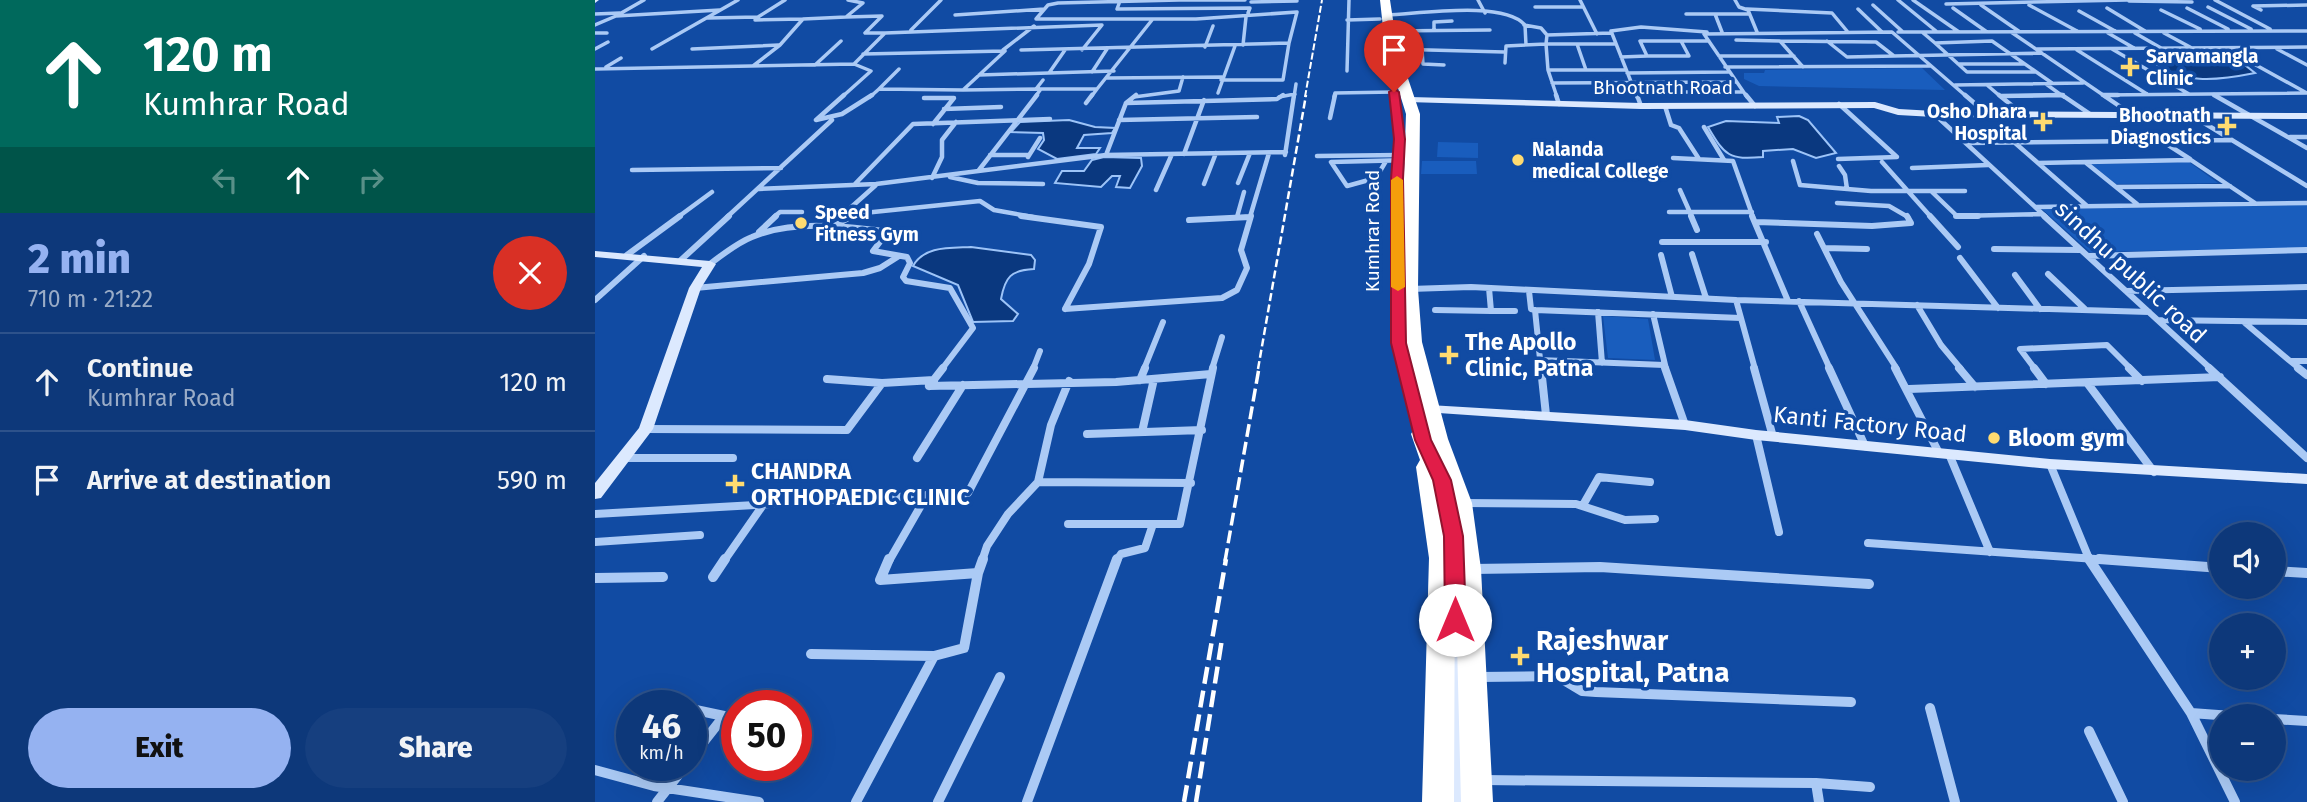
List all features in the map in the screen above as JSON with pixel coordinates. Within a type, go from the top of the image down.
[{"type":"highway","name":"Kumhrar Road","points":[[1383,14],[1410,100],[1398,159],[1409,289],[1405,343]]},
{"type":"highway","name":"Kumhrar Road","points":[[1383,14],[1382,47],[1394,92],[1405,343],[1440,469],[1460,503],[1468,569],[1475,677],[1477,791]]},
{"type":"highway","points":[[1405,343],[1429,409],[1440,469],[1427,467],[1442,558],[1438,802]]},
{"type":"street","points":[[596,24],[644,0]]},
{"type":"street","points":[[652,48],[738,0]]},
{"type":"street","points":[[785,0],[754,21],[882,16],[865,33],[1102,25],[1082,50]]},
{"type":"street","points":[[846,17],[863,3],[848,0]]},
{"type":"street","points":[[911,31],[941,0]]},
{"type":"street","points":[[1347,71],[1349,0]]},
{"type":"street","points":[[1478,0],[1485,13]]},
{"type":"street","points":[[1580,0],[1597,34]]},
{"type":"street","points":[[1735,0],[1739,7],[1747,9],[1832,13],[1847,31]]},
{"type":"street","points":[[1898,0],[1936,32]]},
{"type":"street","points":[[1913,0],[1960,32]]},
{"type":"street","points":[[1974,0],[2021,32]]},
{"type":"street","points":[[2019,0],[2077,32]]},
{"type":"street","points":[[2060,0],[2066,4]]},
{"type":"street","points":[[2215,0],[2273,30]]},
{"type":"street","points":[[2279,0],[2291,5]]},
{"type":"street","points":[[861,54],[1002,51],[1051,4],[1084,1],[1297,1]]},
{"type":"street","points":[[1110,20],[1120,1]]},
{"type":"street","points":[[1243,46],[1248,1]]},
{"type":"street","points":[[1946,4],[2192,2]]},
{"type":"street","points":[[1873,5],[1903,32]]},
{"type":"street","points":[[2261,10],[2253,6],[2307,5]]},
{"type":"street","points":[[1535,7],[1582,7]]},
{"type":"street","points":[[2208,7],[2255,30]]},
{"type":"street","points":[[1117,9],[1249,8]]},
{"type":"street","points":[[1953,8],[1988,32]]},
{"type":"street","points":[[2107,8],[2146,31]]},
{"type":"street","points":[[2187,8],[2232,31]]},
{"type":"street","points":[[955,15],[1044,9]]},
{"type":"street","points":[[1747,9],[1756,32]]},
{"type":"street","points":[[1858,9],[1881,32]]},
{"type":"street","points":[[595,14],[720,10]]},
{"type":"street","points":[[2161,10],[2204,31]]},
{"type":"street","points":[[2079,11],[2115,32]]},
{"type":"street","points":[[1036,19],[1152,20],[1297,12],[1283,80],[1108,78]]},
{"type":"street","points":[[1347,20],[1383,14],[1499,12],[1519,20],[1524,25],[1527,31],[1525,45]]},
{"type":"street","points":[[2092,13],[2125,32]]},
{"type":"street","points":[[1383,14],[1434,30],[1490,30]]},
{"type":"street","points":[[1686,14],[1749,15]]},
{"type":"street","points":[[1715,14],[1722,32]]},
{"type":"street","points":[[707,18],[758,17]]},
{"type":"street","points":[[753,67],[780,45],[803,19]]},
{"type":"street","points":[[1086,103],[1152,20]]},
{"type":"street","points":[[1434,30],[1434,22],[1451,22]]},
{"type":"street","points":[[1524,25],[1541,27],[1547,35],[1548,71],[1559,104]]},
{"type":"street","points":[[1205,47],[1213,26]]},
{"type":"street","points":[[1547,35],[1611,33],[1613,30],[1641,27],[1707,32],[2133,32],[2307,29]]},
{"type":"street","points":[[2290,30],[2307,38]]},
{"type":"street","points":[[1867,31],[1894,56]]},
{"type":"street","points":[[2161,31],[2191,48]]},
{"type":"street","points":[[1707,32],[1704,34],[1735,82],[1755,106]]},
{"type":"street","points":[[1730,32],[1746,57]]},
{"type":"street","points":[[1892,32],[1986,113]]},
{"type":"street","points":[[1922,32],[1967,72],[2036,72]]},
{"type":"street","points":[[2011,32],[2132,115]]},
{"type":"street","points":[[2106,32],[2135,48]]},
{"type":"street","points":[[2133,32],[2162,48]]},
{"type":"street","points":[[595,33],[607,33]]},
{"type":"street","points":[[854,64],[861,54],[885,33]]},
{"type":"street","points":[[1611,33],[1641,106]]},
{"type":"street","points":[[1736,40],[1876,42]]},
{"type":"street","points":[[814,65],[841,41]]},
{"type":"street","points":[[1647,56],[1640,41],[1709,41]]},
{"type":"street","points":[[1621,57],[1689,56],[1681,41]]},
{"type":"street","points":[[1780,41],[1803,66]]},
{"type":"street","points":[[1827,41],[1846,57],[2042,53]]},
{"type":"street","points":[[1935,43],[1992,41],[2090,114]]},
{"type":"street","points":[[595,47],[608,42]]},
{"type":"street","points":[[1021,50],[1289,43]]},
{"type":"street","points":[[1577,44],[1586,70]]},
{"type":"street","points":[[1505,63],[1506,46],[1615,44]]},
{"type":"street","points":[[692,49],[780,45]]},
{"type":"street","points":[[1218,93],[1235,46]]},
{"type":"street","points":[[2225,47],[2306,93]]},
{"type":"street","points":[[2273,47],[2307,65]]},
{"type":"street","points":[[2036,49],[2307,47]]},
{"type":"street","points":[[2112,48],[2189,94]]},
{"type":"street","points":[[1093,72],[1107,49]]},
{"type":"street","points":[[1392,49],[1504,52]]},
{"type":"street","points":[[2075,49],[2148,95]]},
{"type":"street","points":[[1049,73],[1065,50]]},
{"type":"street","points":[[1422,50],[1423,64],[1444,65]]},
{"type":"street","points":[[963,90],[1005,51],[1002,51]]},
{"type":"street","points":[[1719,57],[1794,57]]},
{"type":"street","points":[[603,69],[621,58]]},
{"type":"street","points":[[595,69],[854,64],[871,71],[816,120],[832,120]]},
{"type":"street","points":[[1957,64],[2024,64]]},
{"type":"street","points":[[1548,71],[1930,66]]},
{"type":"street","points":[[681,260],[832,120],[851,112],[899,69]]},
{"type":"street","points":[[978,75],[1114,71]]},
{"type":"street","points":[[1106,155],[1126,103],[1137,94],[1175,93],[1183,77]]},
{"type":"street","points":[[979,170],[1043,80]]},
{"type":"street","points":[[1552,83],[1735,82]]},
{"type":"street","points":[[1670,83],[1681,106]]},
{"type":"street","points":[[1954,85],[2085,83]]},
{"type":"street","points":[[759,189],[876,184],[1106,155],[1285,154],[1296,84]]},
{"type":"street","points":[[1987,84],[2021,113]]},
{"type":"street","points":[[879,89],[1097,89]]},
{"type":"street","points":[[1330,118],[1335,93],[1394,92]]},
{"type":"street","points":[[1674,92],[1743,92]]},
{"type":"street","points":[[2103,95],[2306,93]]},
{"type":"street","points":[[1126,103],[1277,99],[1284,94],[1295,94]]},
{"type":"street","points":[[2213,94],[2307,148]]},
{"type":"street","points":[[2001,96],[2063,95]]},
{"type":"street","points":[[923,99],[954,98],[933,124]]},
{"type":"street","points":[[1184,154],[1204,100]]},
{"type":"street","name":"Bhootnath Road","points":[[1410,100],[1641,106],[1839,104],[1883,106],[1898,112],[1913,113],[2132,115]]},
{"type":"street","points":[[1839,104],[1896,157],[1838,162],[1845,175],[1847,188]]},
{"type":"street","points":[[1665,106],[1671,125],[1679,128],[1699,159]]},
{"type":"street","points":[[944,109],[1001,107]]},
{"type":"street","name":"sindhu public road","points":[[1932,113],[2307,458]]},
{"type":"street","name":"Bhootnath Road","points":[[1986,113],[2307,114]]},
{"type":"street","points":[[2192,115],[2307,186]]},
{"type":"street","points":[[1119,120],[1257,117]]},
{"type":"street","points":[[854,185],[913,124],[1050,119]]},
{"type":"street","points":[[932,178],[942,156],[942,140],[957,122]]},
{"type":"street","points":[[1703,127],[1724,160]]},
{"type":"street","points":[[2287,137],[2307,136]]},
{"type":"street","points":[[1026,164],[1040,138]]},
{"type":"street","points":[[1965,143],[2232,140]]},
{"type":"street","points":[[2014,142],[2087,206]]},
{"type":"street","points":[[2164,142],[2255,203]]},
{"type":"street","points":[[1204,184],[1216,153]]},
{"type":"street","points":[[1238,183],[1250,153]]},
{"type":"street","points":[[830,228],[848,216],[980,201],[994,210],[1010,215],[1101,227],[1089,264],[1065,309],[1207,300],[1231,295],[1237,290],[1247,268],[1241,250],[1269,153]]},
{"type":"street","points":[[1156,190],[1172,154]]},
{"type":"street","points":[[990,155],[1029,155]]},
{"type":"street","points":[[1317,156],[1398,159]]},
{"type":"street","points":[[1673,158],[1733,161],[1788,301]]},
{"type":"street","points":[[1398,159],[1370,183],[1347,186],[1331,162],[1344,161],[1398,159]]},
{"type":"street","points":[[2038,163],[2191,160]]},
{"type":"street","points":[[1793,161],[1800,185],[1907,192],[1965,191]]},
{"type":"street","points":[[1882,162],[1958,247]]},
{"type":"street","points":[[2085,162],[2137,205]]},
{"type":"street","points":[[1912,168],[1989,164]]},
{"type":"street","points":[[632,170],[781,168]]},
{"type":"street","points":[[946,176],[978,183],[1043,184]]},
{"type":"street","points":[[848,216],[848,210],[876,184]]},
{"type":"street","points":[[2115,187],[2231,187]]},
{"type":"street","points":[[1680,190],[1697,230]]},
{"type":"street","points":[[627,255],[712,192]]},
{"type":"street","points":[[1237,218],[1244,192]]},
{"type":"street","points":[[1931,192],[1957,216],[2043,214]]},
{"type":"street","points":[[1756,222],[1872,226],[1911,223],[1908,216],[1894,206],[1837,203]]},
{"type":"street","points":[[2034,207],[2307,203]]},
{"type":"street","points":[[595,494],[646,429],[695,288],[710,264],[756,235],[780,212],[801,212]]},
{"type":"street","points":[[1669,212],[1752,212]]},
{"type":"street","points":[[1189,220],[1250,217]]},
{"type":"street","points":[[756,235],[772,231],[830,228],[884,232],[886,234],[873,251],[907,257],[910,263],[904,279],[950,288],[973,328],[929,386],[1139,380],[1211,374]]},
{"type":"street","points":[[1817,234],[1840,282],[1909,389],[1944,454],[1990,552]]},
{"type":"street","points":[[1663,242],[1766,242]]},
{"type":"street","points":[[1824,248],[1867,249]]},
{"type":"street","points":[[1994,249],[2081,250]]},
{"type":"street","points":[[2088,256],[2307,250]]},
{"type":"street","points":[[595,254],[710,264]]},
{"type":"street","points":[[1692,254],[1706,298]]},
{"type":"street","points":[[695,288],[863,273],[880,268],[900,255]]},
{"type":"street","points":[[1661,255],[1672,297]]},
{"type":"street","points":[[595,300],[644,257]]},
{"type":"street","points":[[1960,258],[1998,307]]},
{"type":"street","points":[[2048,274],[2087,310]]},
{"type":"street","points":[[2015,275],[2041,309]]},
{"type":"street","points":[[2126,291],[2307,287]]},
{"type":"street","points":[[1489,288],[1491,311]]},
{"type":"street","points":[[1409,289],[1489,288],[1736,300],[2149,312]]},
{"type":"street","points":[[1528,291],[1531,309],[1535,310],[1741,318]]},
{"type":"street","points":[[1736,300],[1773,437]]},
{"type":"street","points":[[1799,302],[1865,446]]},
{"type":"street","points":[[1917,305],[1941,345],[1975,387]]},
{"type":"street","points":[[1435,310],[1515,311]]},
{"type":"street","points":[[1535,310],[1546,415]]},
{"type":"street","points":[[1598,312],[1602,363]]},
{"type":"street","points":[[1653,314],[1664,365],[1685,425]]},
{"type":"street","points":[[2158,320],[2307,322]]},
{"type":"street","points":[[1139,380],[1163,321]]},
{"type":"street","points":[[2245,322],[2307,374]]},
{"type":"street","points":[[1068,524],[1180,524],[1191,484],[1211,374],[1222,337]]},
{"type":"street","points":[[2046,384],[2020,349],[2107,345],[2142,381]]},
{"type":"street","points":[[595,514],[968,493],[1029,382],[1040,351]]},
{"type":"street","points":[[1539,360],[1664,365]]},
{"type":"street","points":[[2290,361],[2307,361]]},
{"type":"street","points":[[1909,389],[2220,377]]},
{"type":"street","points":[[827,379],[882,383],[934,380]]},
{"type":"street","points":[[1142,432],[1154,379]]},
{"type":"street","points":[[811,654],[934,656],[964,648],[978,573],[987,546],[1008,514],[1038,482],[1051,425],[1069,381]]},
{"type":"street","points":[[646,429],[847,430],[882,383]]},
{"type":"street","points":[[2088,384],[2154,472]]},
{"type":"street","points":[[918,458],[963,385]]},
{"type":"street","name":"Kanti Factory Road","points":[[1429,409],[1685,425],[1773,437],[2049,464],[2307,479]]},
{"type":"street","points":[[1087,434],[1202,430]]},
{"type":"street","points":[[1756,435],[1779,532]]},
{"type":"street","points":[[624,458],[733,458]]},
{"type":"street","points":[[2049,464],[2089,560],[2191,713],[2235,802]]},
{"type":"street","points":[[1440,469],[1456,569],[1457,802]]},
{"type":"street","points":[[1583,505],[1599,477],[1650,482]]},
{"type":"street","points":[[1038,482],[1191,484]]},
{"type":"street","points":[[927,495],[897,543],[880,580],[978,573]]},
{"type":"street","points":[[1460,503],[1583,505],[1625,520],[1655,519]]},
{"type":"street","points":[[713,577],[763,505]]},
{"type":"street","points":[[1027,802],[1115,562],[1121,554],[1145,548],[1153,524]]},
{"type":"street","points":[[595,542],[700,535]]},
{"type":"street","points":[[1868,543],[2209,567]]},
{"type":"street","points":[[1468,569],[1600,567],[1868,584]]},
{"type":"street","points":[[2286,572],[2307,573]]},
{"type":"street","points":[[595,578],[663,577]]},
{"type":"street","points":[[856,802],[934,656]]},
{"type":"street","points":[[1475,677],[1557,676],[1582,691],[1596,692],[1783,697],[1851,702]]},
{"type":"street","points":[[938,802],[1000,677]]},
{"type":"street","points":[[1930,708],[1955,802]]},
{"type":"street","points":[[707,712],[724,716],[707,738]]},
{"type":"street","points":[[2191,713],[2209,714]]},
{"type":"street","points":[[2286,720],[2307,721]]},
{"type":"street","points":[[2089,731],[2123,802]]},
{"type":"street","points":[[595,771],[667,788],[759,802]]},
{"type":"street","points":[[657,802],[673,781]]},
{"type":"street","points":[[1816,783],[1819,802]]},
{"type":"street","points":[[1477,791],[1816,783],[1870,787]]},
{"type":"shaded area","points":[[2149,59],[2241,62],[2255,73],[2199,79],[2174,73]]},
{"type":"shaded area","points":[[1922,68],[1945,90],[1759,86],[1744,79],[1744,73],[1764,73],[1765,70]]},
{"type":"shaded area","points":[[1799,116],[1808,120],[1836,153],[1816,158],[1793,149],[1763,151],[1763,157],[1742,158],[1724,150],[1708,127],[1726,121],[1779,123],[1777,117]]},
{"type":"shaded area","points":[[1069,120],[1095,127],[1115,128],[1112,133],[1084,135],[1077,148],[1100,148],[1096,154],[1057,159],[1038,149],[1044,140],[1043,133],[1011,132],[1020,122]]},
{"type":"shaded area","points":[[1438,142],[1478,143],[1478,158],[1437,157]]},
{"type":"shaded area","points":[[1104,157],[1141,158],[1142,166],[1130,188],[1116,187],[1120,176],[1112,176],[1101,187],[1055,183],[1062,171],[1084,171],[1092,160]]},
{"type":"shaded area","points":[[1422,161],[1476,161],[1477,174],[1421,174]]},
{"type":"shaded area","points":[[2189,162],[2218,183],[2116,184],[2091,164]]},
{"type":"shaded area","points":[[2307,205],[2307,248],[2090,252],[2042,209]]},
{"type":"shaded area","points":[[971,247],[1031,255],[1035,260],[1034,269],[1015,273],[1005,285],[1001,299],[1018,314],[1013,321],[973,322],[958,285],[913,266],[930,251]]},
{"type":"shaded area","points":[[1603,316],[1648,319],[1655,360],[1608,358]]},
{"type":"railway","points":[[1305,97],[1322,0]]},
{"type":"railway","points":[[1258,369],[1306,95]]},
{"type":"railway","points":[[1225,561],[1259,368]]},
{"type":"railway","points":[[1184,802],[1226,559]]},
{"type":"railway","points":[[1196,802],[1222,639]]},
{"type":"slow traffic","points":[[1397,180],[1398,287]]},
{"type":"place","name":"Sarvamangla Clinic","points":[[2130,67]]},
{"type":"place","name":"Osho Dhara Hospital","points":[[2043,122]]},
{"type":"place","name":"Bhootnath Diagnostics","points":[[2227,126]]},
{"type":"place","name":"Nalanda medical College","points":[[1518,160]]},
{"type":"place","name":"Speed Fitness Gym","points":[[801,223]]},
{"type":"place","name":"The Apollo Clinic, Patna","points":[[1449,355]]},
{"type":"place","name":"Bloom gym","points":[[1994,438]]},
{"type":"place","name":"CHANDRA ORTHOPAEDIC CLINIC","points":[[735,484]]},
{"type":"place","name":"Rajeshwar Hospital, Patna","points":[[1520,656]]},
{"type":"route","points":[[1394,92],[1400,139],[1397,179],[1399,343],[1423,440],[1436,473],[1442,480],[1453,536],[1456,569],[1455,620]]}]
